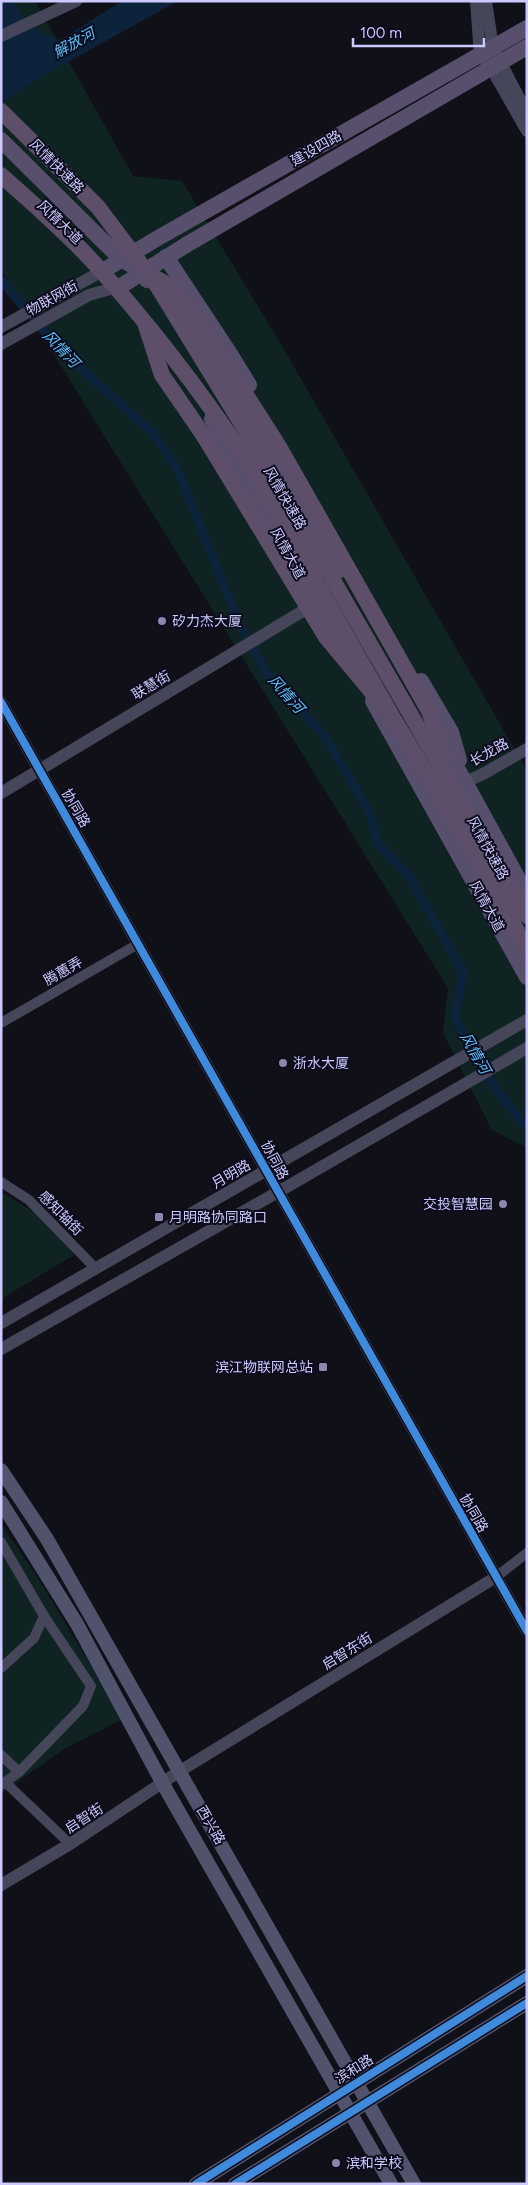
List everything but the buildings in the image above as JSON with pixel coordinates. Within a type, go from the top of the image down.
[{"type":"highway","name":"风情快速路","points":[[1,111],[98,207],[158,287],[460,785],[527,916]]},
{"type":"highway","name":"风情快速路","points":[[1,175],[50,219],[94,264],[137,313],[214,410],[244,456],[392,716],[476,856],[527,949]]},
{"type":"highway","points":[[142,271],[172,287],[195,315],[278,445],[429,711],[460,785]]},
{"type":"highway","points":[[141,311],[162,375],[204,436],[326,637],[392,716]]},
{"type":"main road","name":"建设四路","points":[[121,286],[142,271],[490,58],[527,28]]},
{"type":"main road","name":"建设四路","points":[[106,269],[121,259],[490,58],[527,47]]},
{"type":"main road","name":"风情大道","points":[[1,140],[121,259],[142,271],[151,287],[188,322],[217,366],[460,785],[527,895]]},
{"type":"main road","name":"风情大道","points":[[1,166],[92,252],[175,349],[224,442],[402,750],[527,977]]},
{"type":"main road","points":[[166,257],[230,354],[450,732],[460,785]]},
{"type":"main road","name":"西兴路","points":[[1,1470],[47,1539],[414,2184]]},
{"type":"main road","name":"西兴路","points":[[3,1507],[76,1624],[163,1784],[391,2184]]},
{"type":"main road","name":"滨和路","points":[[196,2184],[527,1976]]},
{"type":"main road","points":[[235,2184],[527,2003]]},
{"type":"street","points":[[1,36],[50,13],[60,4],[76,1]]},
{"type":"street","points":[[476,1],[490,58],[527,131]]},
{"type":"street","points":[[486,1],[490,58],[527,113]]},
{"type":"street","name":"物联网街","points":[[1,327],[106,269]]},
{"type":"street","name":"物联网街","points":[[1,344],[89,295],[121,286]]},
{"type":"street","name":"联慧街","points":[[1,792],[316,603]]},
{"type":"street","name":"协同路","points":[[1,702],[527,1631]]},
{"type":"street","name":"长龙路","points":[[460,785],[527,749]]},
{"type":"street","name":"腾蕙弄","points":[[1,1023],[138,944]]},
{"type":"street","name":"月明路","points":[[1,1322],[527,1020]]},
{"type":"street","points":[[1,1349],[527,1048]]},
{"type":"street","name":"感知轴街","points":[[1,1182],[29,1200],[96,1268]]},
{"type":"street","points":[[1,1542],[44,1616],[91,1686],[83,1706],[18,1772],[3,1783],[70,1844]]},
{"type":"street","name":"启智东街","points":[[180,1771],[496,1577],[527,1553]]},
{"type":"street","points":[[1,1668],[34,1638],[44,1616]]},
{"type":"street","points":[[1,1755],[18,1772]]},
{"type":"street","name":"启智街","points":[[1,1885],[70,1844],[180,1771]]},
{"type":"green space","points":[[1,1],[35,1],[133,176],[182,181],[285,351],[527,771],[527,1148],[492,1130],[443,1033],[448,988],[1,270]]},
{"type":"green space","points":[[1,1192],[49,1221],[74,1255],[1,1299]]},
{"type":"green space","points":[[1,1524],[38,1578],[123,1719],[64,1749],[1,1794]]},
{"type":"water","name":"解放河","points":[[1,1],[14,1],[17,8],[32,25],[60,40],[122,1],[178,1],[41,77],[1,103]]},
{"type":"waterway","name":"风情河","points":[[1,280],[62,352],[152,432],[177,468],[239,623],[267,674],[324,735],[370,813],[378,844],[409,876],[463,972],[455,1018],[497,1091],[527,1128]]},
{"type":"cycle path","points":[[1,702],[527,1631]]},
{"type":"cycle path","points":[[196,2184],[527,1976]]},
{"type":"cycle path","points":[[235,2184],[527,2003]]},
{"type":"place","name":"矽力杰大厦","points":[[162,621]]},
{"type":"place","name":"浙水大厦","points":[[283,1063]]},
{"type":"place","name":"交投智慧园","points":[[503,1204]]},
{"type":"place","name":"月明路协同路口","points":[[159,1217]]},
{"type":"place","name":"滨江物联网总站","points":[[323,1367]]},
{"type":"place","name":"滨和学校","points":[[336,2163]]}]
